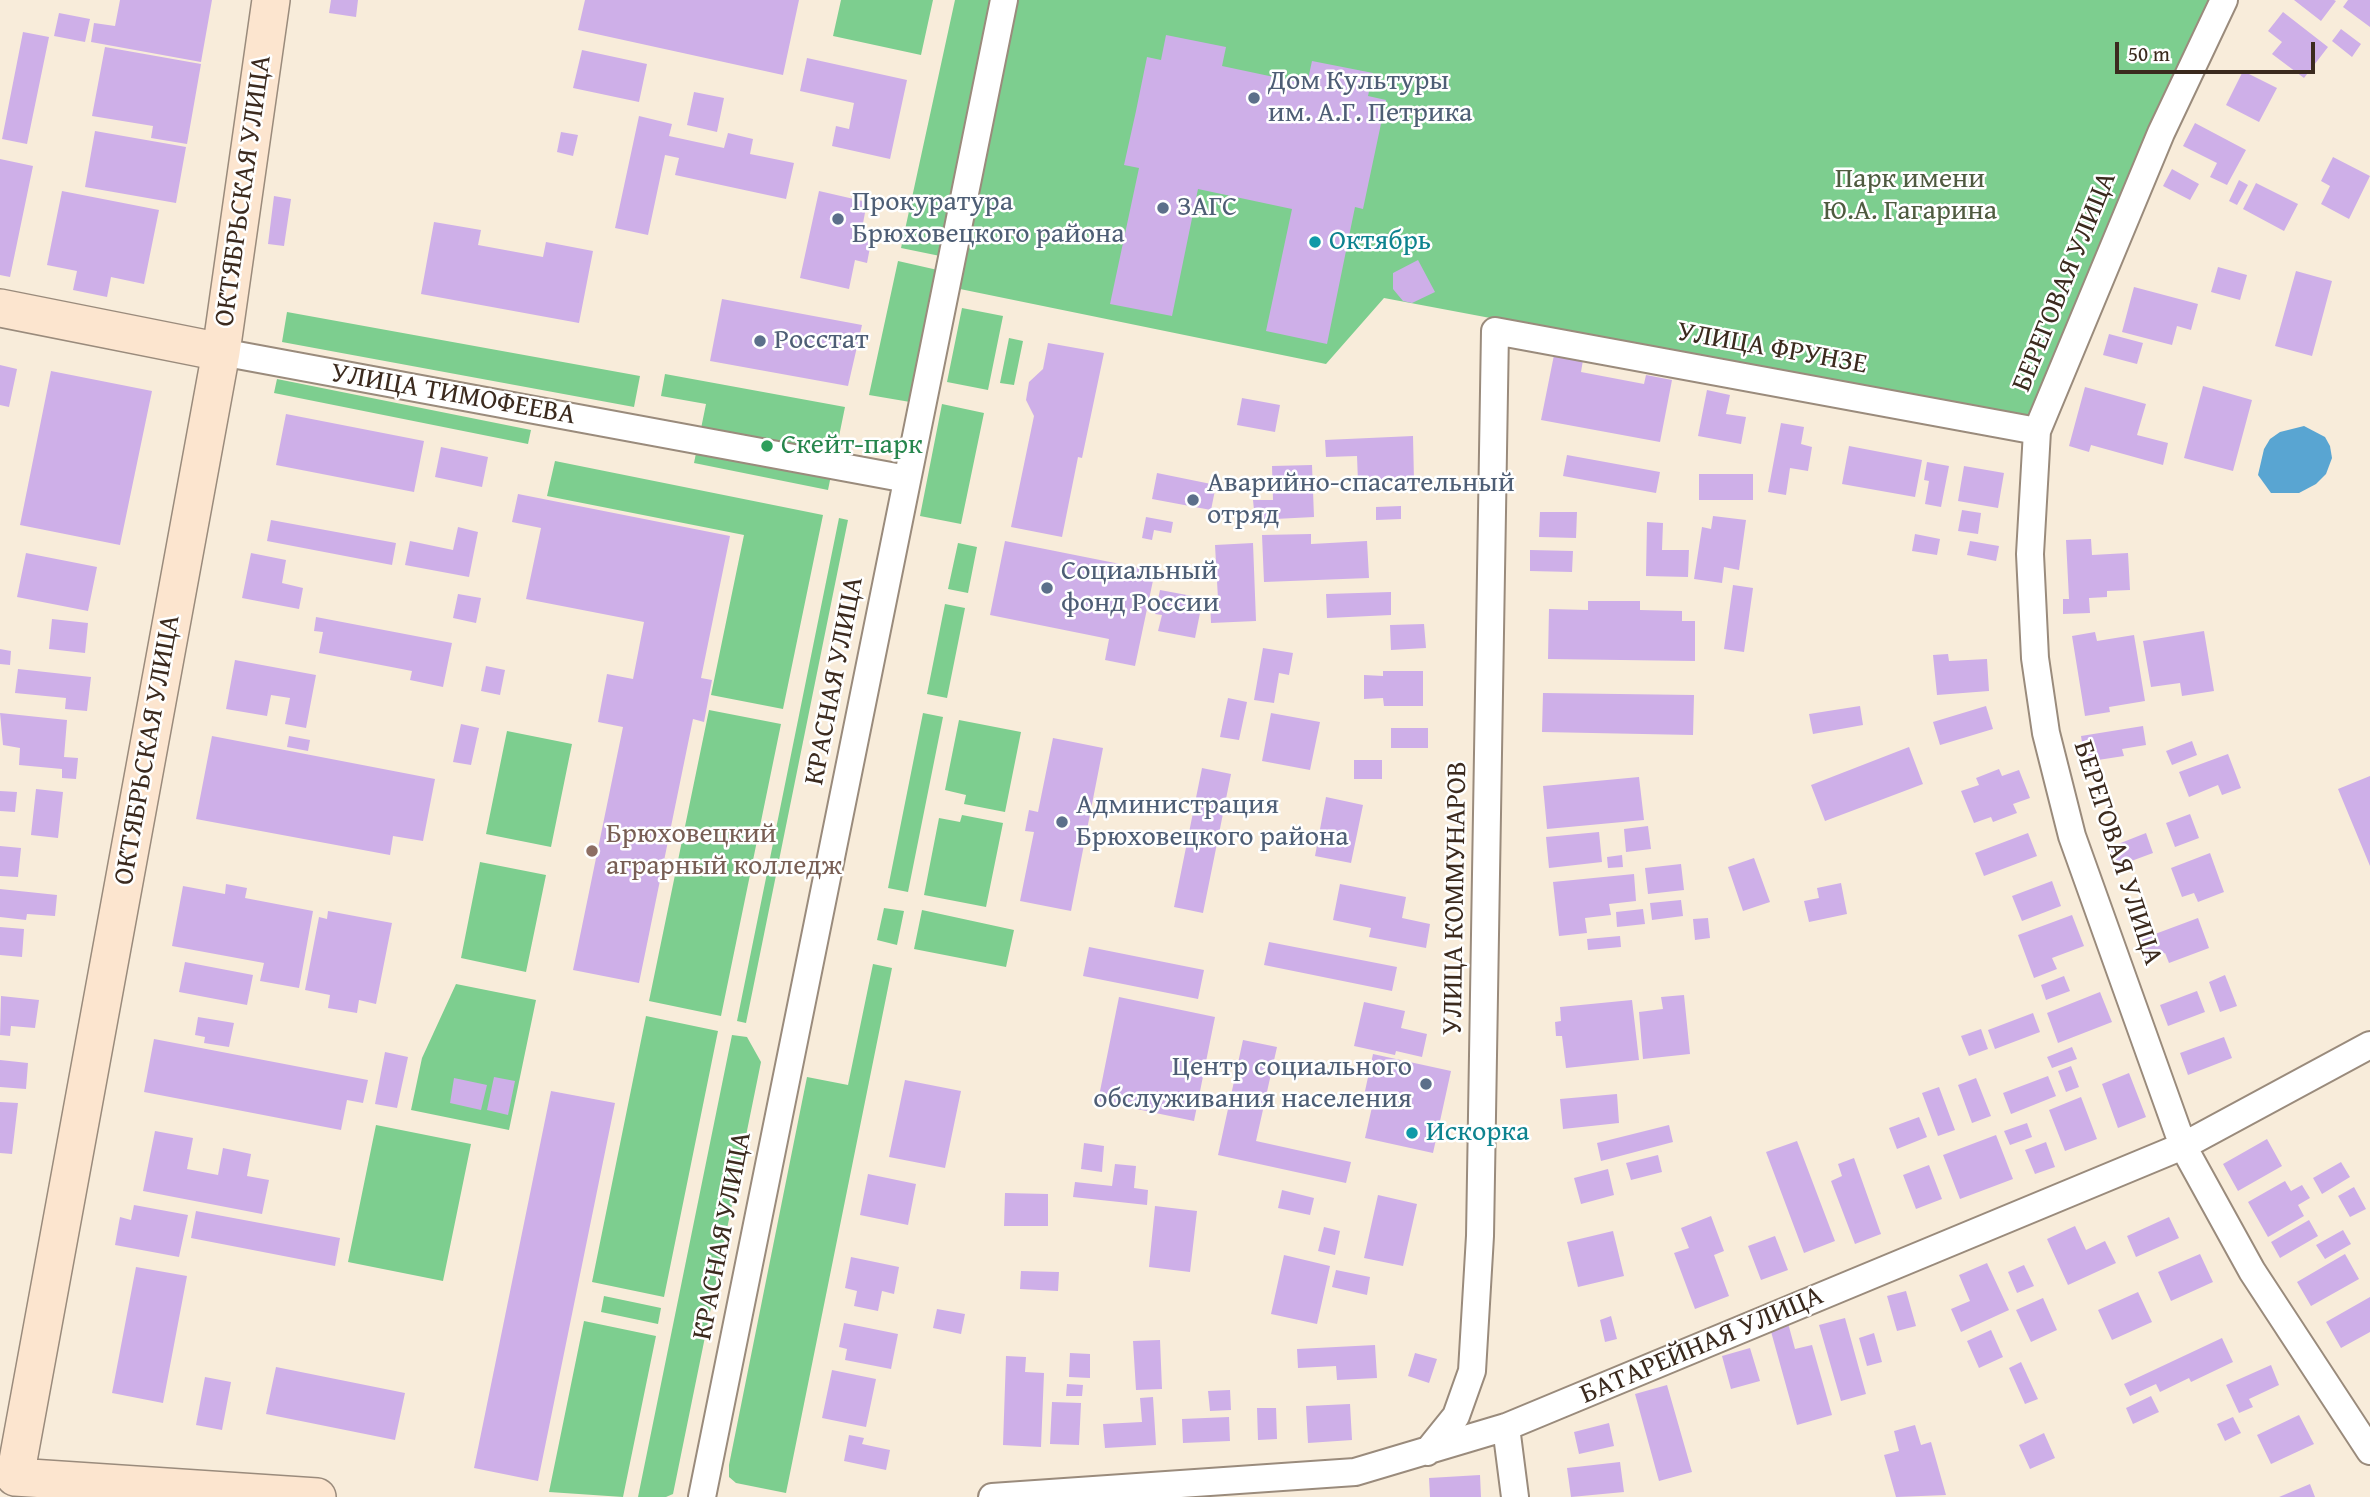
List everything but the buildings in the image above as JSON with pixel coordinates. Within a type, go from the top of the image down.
[{"type":"street","name":"ОКТЯБРЬСКАЯ УЛИЦА","points":[[13,1487],[221,352],[271,0]]},
{"type":"street","name":"КРАСНАЯ УЛИЦА","points":[[702,1497],[1004,0]]},
{"type":"street","name":"БЕРЕГОВАЯ УЛИЦА","points":[[2224,0],[2161,133],[2038,431],[2031,493],[2031,605],[2035,658],[2046,733],[2072,836],[2183,1146],[2252,1271],[2370,1451]]},
{"type":"street","name":"УЛИЦА ТИМОФЕЕВА","points":[[0,308],[221,352],[907,479]]},
{"type":"street","name":"УЛИЦА ФРУНЗЕ","points":[[1495,331],[2038,431]]},
{"type":"street","name":"УЛИЦА КОММУНАРОВ","points":[[1427,1452],[1456,1416],[1472,1371],[1478,1277],[1485,1042],[1495,331]]},
{"type":"street","name":"БАТАРЕЙНАЯ УЛИЦА","points":[[992,1497],[1354,1485],[1427,1452],[1506,1427],[2183,1146],[2370,1045]]},
{"type":"street","points":[[1506,1427],[1515,1497]]},
{"type":"street","points":[[13,1487],[317,1497]]},
{"type":"green space","points":[[841,0],[933,0],[921,55],[833,36]]},
{"type":"green space","points":[[955,0],[997,0],[945,257],[901,248]]},
{"type":"green space","name":"Парк имени Ю.А. Гагарина","points":[[1018,0],[2215,0],[2027,419],[1384,298],[1326,364],[960,289]]},
{"type":"green space","points":[[898,261],[942,271],[916,403],[869,395]]},
{"type":"green space","points":[[962,308],[1003,316],[988,390],[947,382]]},
{"type":"green space","points":[[287,312],[640,376],[634,407],[282,342]]},
{"type":"green space","points":[[1009,338],[1023,341],[1014,385],[1000,383]]},
{"type":"green space","name":"Скейт-парк","points":[[665,374],[845,407],[828,490],[694,463],[706,404],[661,396]]},
{"type":"green space","points":[[277,379],[531,430],[528,444],[274,393]]},
{"type":"green space","points":[[942,404],[984,413],[961,524],[920,516]]},
{"type":"green space","points":[[555,461],[823,515],[783,709],[711,695],[744,535],[547,496]]},
{"type":"green space","points":[[839,518],[848,520],[746,1023],[737,1021]]},
{"type":"green space","points":[[958,543],[977,547],[968,593],[948,589]]},
{"type":"green space","points":[[945,604],[965,608],[947,698],[927,694]]},
{"type":"green space","points":[[709,710],[781,724],[721,1016],[649,1001]]},
{"type":"green space","points":[[923,713],[943,717],[908,892],[888,888]]},
{"type":"green space","points":[[959,720],[1021,732],[1005,812],[964,804],[966,795],[945,790]]},
{"type":"green space","points":[[507,731],[572,744],[551,847],[486,834]]},
{"type":"green space","points":[[962,815],[1003,823],[986,907],[924,895],[939,818],[960,822]]},
{"type":"green space","points":[[480,862],[546,875],[526,972],[461,958]]},
{"type":"green space","points":[[884,908],[904,911],[897,945],[877,940]]},
{"type":"green space","points":[[922,910],[1014,930],[1006,967],[914,949]]},
{"type":"green space","points":[[873,964],[892,968],[786,1493],[736,1483],[729,1477],[729,1465],[807,1077],[848,1085]]},
{"type":"green space","points":[[456,984],[536,1000],[509,1130],[411,1110],[422,1058]]},
{"type":"green space","points":[[646,1016],[718,1031],[664,1297],[592,1282]]},
{"type":"green space","points":[[732,1035],[747,1037],[761,1062],[673,1494],[666,1497],[638,1497]]},
{"type":"green space","points":[[376,1125],[471,1144],[443,1281],[348,1262]]},
{"type":"green space","points":[[604,1296],[661,1308],[658,1324],[601,1312]]},
{"type":"green space","points":[[584,1321],[656,1336],[623,1497],[549,1492]]},
{"type":"water","points":[[2304,426],[2325,437],[2330,446],[2332,458],[2326,474],[2316,484],[2299,493],[2271,493],[2258,475],[2264,449],[2270,439],[2280,432]]},
{"type":"place","name":"Дом Культуры им. А.Г. Петрика","points":[[1254,98]]},
{"type":"place","name":"ЗАГС","points":[[1163,208]]},
{"type":"place","name":"Прокуратура Брюховецкого района","points":[[838,219]]},
{"type":"place","name":"Октябрь","points":[[1315,242]]},
{"type":"place","name":"Росстат","points":[[760,341]]},
{"type":"place","name":"Скейт-парк","points":[[767,446]]},
{"type":"place","name":"Аварийно-спасательный отряд","points":[[1193,500]]},
{"type":"place","name":"Социальный фонд России","points":[[1047,588]]},
{"type":"place","name":"Администрация Брюховецкого района","points":[[1062,822]]},
{"type":"place","name":"Брюховецкий аграрный колледж","points":[[592,851]]},
{"type":"place","name":"Центр социального обслуживания населения","points":[[1426,1084]]},
{"type":"place","name":"Искорка","points":[[1412,1133]]}]
